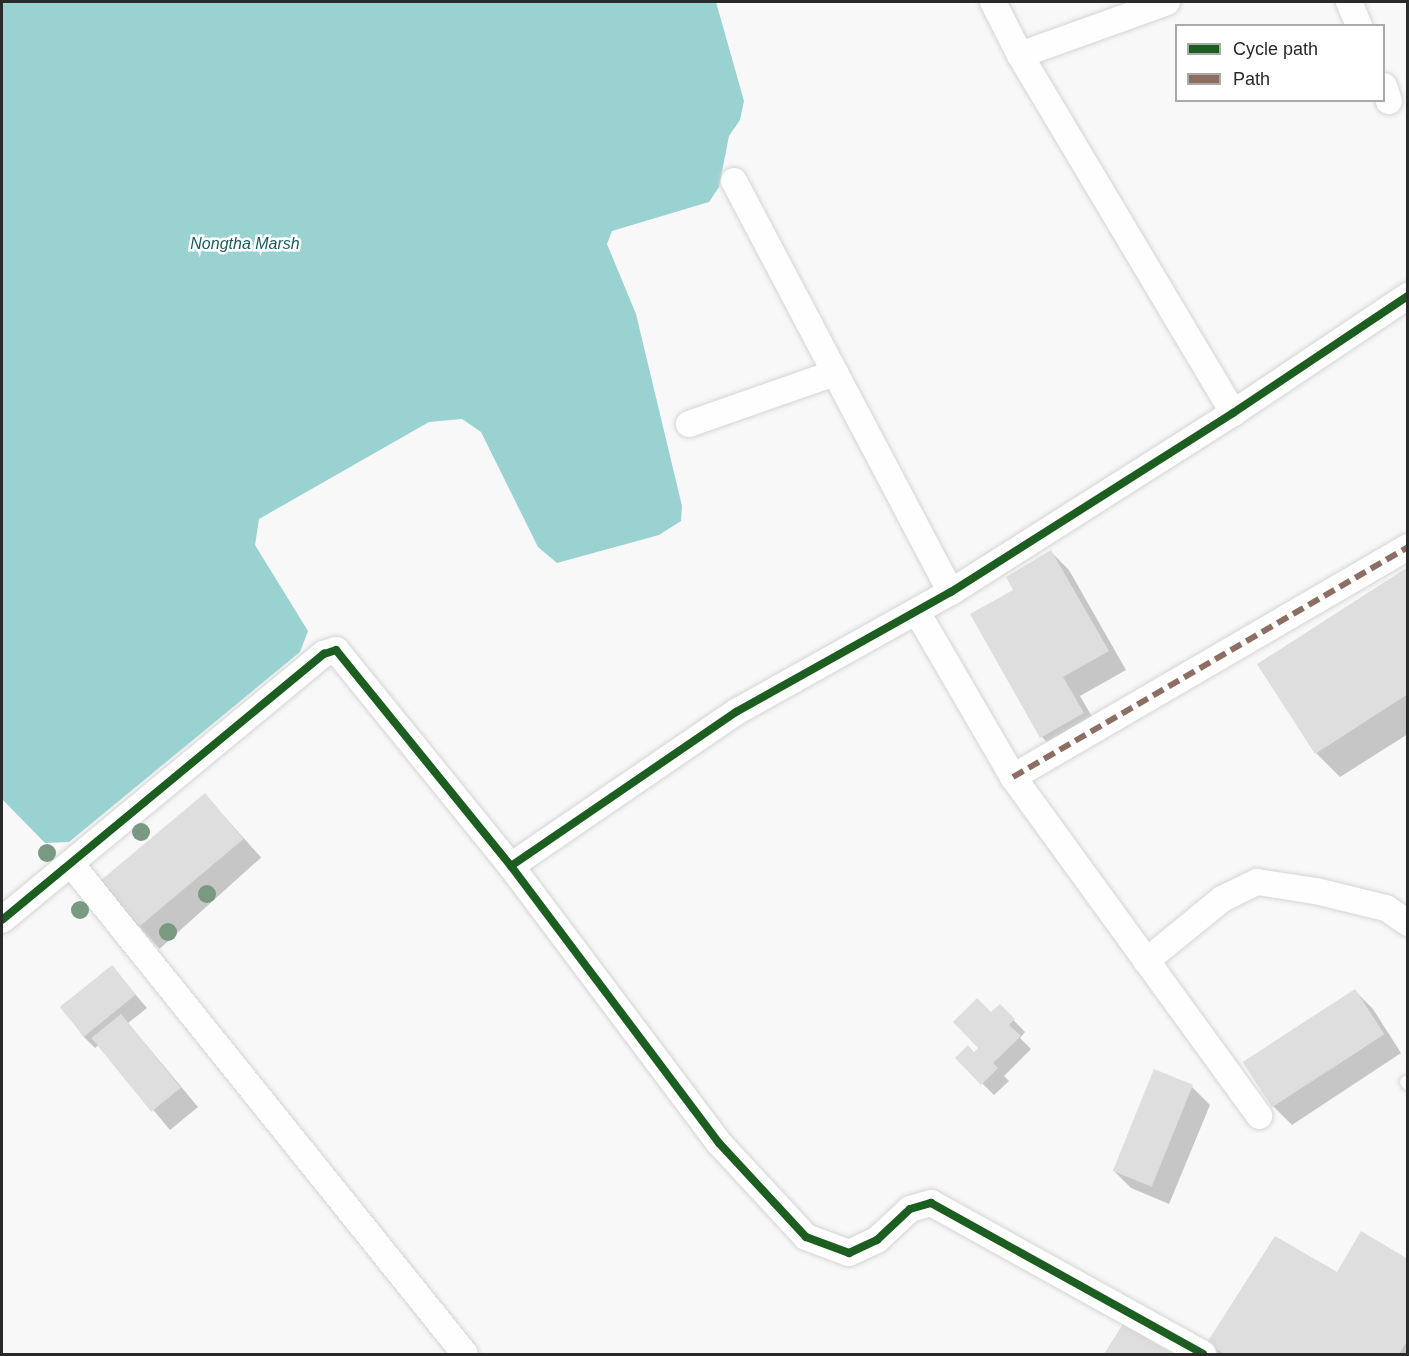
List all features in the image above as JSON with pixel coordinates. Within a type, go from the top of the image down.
[{"type":"street","points":[[993,2],[1020,55],[1233,413]]},
{"type":"street","points":[[1020,55],[1167,2]]},
{"type":"street","points":[[1349,2],[1358,24]]},
{"type":"street","points":[[734,181],[951,592]]},
{"type":"street","points":[[511,866],[736,712],[951,592],[1233,413],[1407,296]]},
{"type":"street","points":[[689,424],[835,373]]},
{"type":"street","points":[[1013,777],[1407,547]]},
{"type":"street","points":[[917,612],[1013,777],[1259,1116]]},
{"type":"street","points":[[2,920],[72,865],[324,654],[336,650],[511,866],[719,1143],[806,1237],[849,1253],[877,1240],[910,1209],[931,1203],[1203,1354]]},
{"type":"street","points":[[72,865],[465,1354]]},
{"type":"street","points":[[1146,961],[1222,900],[1257,882],[1316,891],[1386,908],[1407,923]]},
{"type":"water","name":"Nongtha Marsh","points":[[2,2],[716,2],[744,101],[740,120],[729,136],[719,187],[709,202],[612,231],[607,244],[636,314],[682,506],[681,521],[659,535],[557,563],[538,547],[481,432],[462,419],[429,422],[259,519],[255,545],[308,631],[300,652],[69,842],[45,843],[2,799]]},
{"type":"building","points":[[1051,550],[1109,651],[1063,677],[1084,713],[1040,738],[970,614],[1013,590],[1006,577]]},
{"type":"building","points":[[1408,567],[1408,694],[1315,754],[1257,664]]},
{"type":"building","points":[[205,793],[244,839],[136,929],[98,883]]},
{"type":"building","points":[[112,965],[136,995],[84,1037],[60,1007]]},
{"type":"building","points":[[1355,989],[1384,1034],[1272,1107],[1243,1062]]},
{"type":"building","points":[[977,998],[991,1012],[1000,1004],[1015,1019],[1009,1025],[1021,1036],[993,1063],[998,1068],[981,1085],[955,1058],[968,1045],[974,1052],[978,1048],[953,1022]]},
{"type":"building","points":[[121,1014],[181,1088],[151,1112],[91,1038]]},
{"type":"building","points":[[1154,1069],[1193,1085],[1152,1187],[1113,1171]]},
{"type":"building","points":[[1361,1231],[1408,1259],[1408,1340],[1399,1354],[1225,1354],[1206,1344],[1275,1236],[1337,1272]]},
{"type":"building","points":[[1123,1324],[1173,1354],[1104,1354]]},
{"type":"marked path","points":[[1013,777],[1408,547]]},
{"type":"cycle path","points":[[511,866],[736,712],[951,592],[1233,413],[1408,296]]},
{"type":"cycle path","points":[[2,920],[324,654],[336,650],[511,866],[719,1143],[806,1237],[849,1253],[877,1240],[910,1209],[931,1203],[1203,1354]]}]
